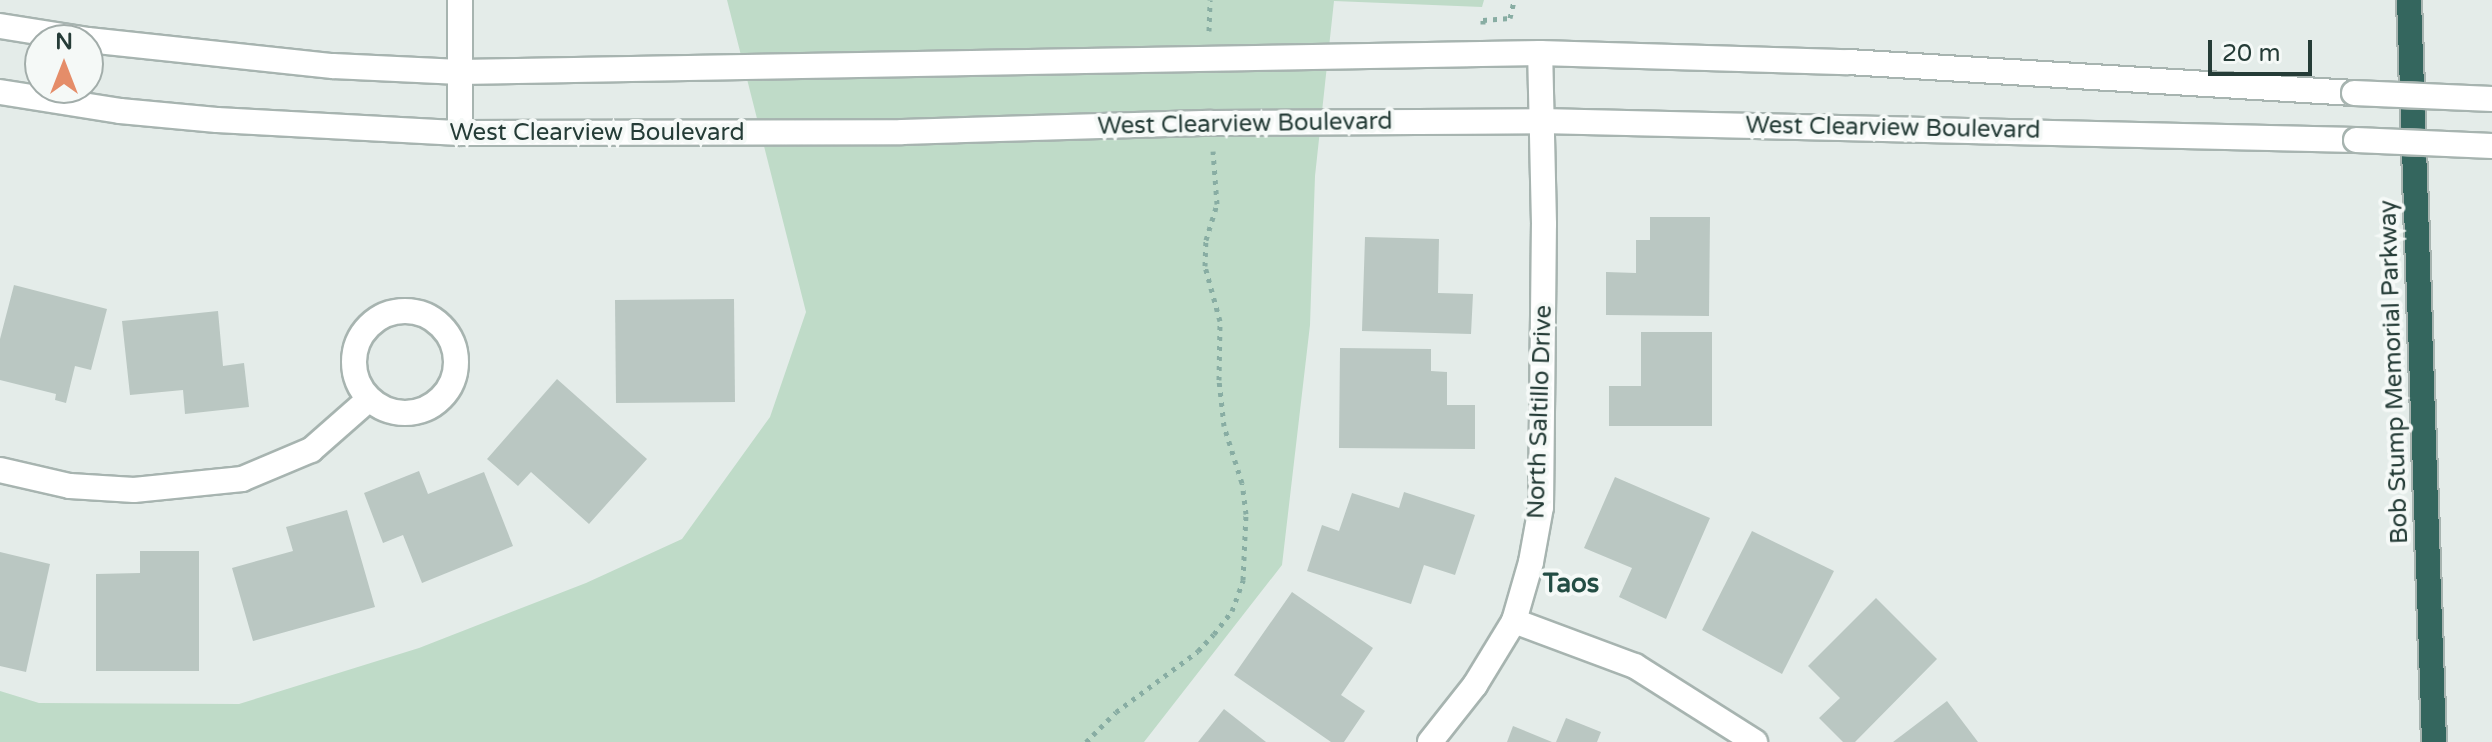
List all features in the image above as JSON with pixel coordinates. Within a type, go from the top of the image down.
[{"type":"highway","name":"Bob Stump Memorial Parkway","points":[[2409,0],[2434,742]]},
{"type":"street","points":[[460,0],[460,133]]},
{"type":"street","points":[[0,26],[24,30]]},
{"type":"street","points":[[104,42],[333,66],[460,72],[1540,53],[1848,62],[2492,99]]},
{"type":"street","name":"North Saltillo Drive","points":[[1430,742],[1475,685],[1514,621],[1531,562],[1541,507],[1544,434],[1540,53]]},
{"type":"street","name":"West Clearview Boulevard","points":[[0,92],[175,116],[460,133],[887,132],[1211,123],[1541,121],[2356,140],[2492,146]]},
{"type":"street","points":[[410,311],[439,324],[449,336],[456,360],[452,384],[443,397],[414,413],[398,413],[369,399],[359,386],[354,356],[367,328],[380,318],[410,311]]},
{"type":"street","points":[[0,470],[70,486],[134,490],[242,479],[311,450],[369,399]]},
{"type":"street","points":[[1514,621],[1635,666],[1755,742]]},
{"type":"path","points":[[1210,0],[1210,36]]},
{"type":"path","points":[[1086,742],[1116,712],[1198,651],[1232,611],[1243,580],[1246,514],[1242,483],[1224,426],[1219,380],[1220,321],[1205,266],[1206,240],[1217,204],[1212,144]]},
{"type":"green space","points":[[727,0],[1484,0],[1482,7],[1334,1],[1315,176],[1310,325],[1282,565],[1144,742],[0,742],[0,691],[39,703],[239,704],[419,648],[586,583],[682,539],[770,417],[806,312]]},
{"type":"building","points":[[1650,217],[1710,217],[1709,316],[1606,315],[1606,272],[1636,273],[1636,240],[1650,240]]},
{"type":"building","points":[[1365,237],[1439,239],[1438,293],[1473,294],[1471,334],[1362,331]]},
{"type":"building","points":[[14,285],[107,309],[91,370],[75,366],[66,403],[55,400],[56,394],[0,380],[0,339]]},
{"type":"building","points":[[734,299],[735,402],[616,403],[615,300]]},
{"type":"building","points":[[218,311],[223,366],[244,363],[249,407],[185,414],[183,390],[130,395],[122,321]]},
{"type":"building","points":[[1641,332],[1712,332],[1712,426],[1609,426],[1609,386],[1641,386]]},
{"type":"building","points":[[1340,348],[1431,349],[1431,371],[1447,372],[1447,405],[1475,405],[1475,449],[1339,448]]},
{"type":"building","points":[[557,379],[647,459],[589,524],[531,472],[518,486],[487,459]]},
{"type":"building","points":[[419,471],[428,494],[484,472],[513,546],[422,583],[403,535],[383,543],[364,493]]},
{"type":"building","points":[[1615,477],[1710,518],[1666,619],[1619,597],[1632,568],[1584,548]]},
{"type":"building","points":[[1404,492],[1475,515],[1455,575],[1424,565],[1411,604],[1307,571],[1322,525],[1339,531],[1352,493],[1399,508]]},
{"type":"building","points":[[347,510],[375,607],[253,641],[232,568],[293,551],[286,527]]},
{"type":"building","points":[[1752,531],[1834,571],[1782,674],[1702,630]]},
{"type":"building","points":[[140,551],[199,551],[199,671],[96,671],[96,574],[140,573]]},
{"type":"building","points":[[0,552],[50,564],[26,672],[0,666]]},
{"type":"building","points":[[1292,592],[1373,648],[1341,695],[1365,711],[1344,742],[1331,742],[1234,675]]},
{"type":"building","points":[[1876,598],[1937,659],[1855,742],[1843,742],[1819,718],[1840,698],[1808,666]]},
{"type":"building","points":[[1947,701],[1978,742],[1893,742]]},
{"type":"building","points":[[1224,709],[1266,742],[1198,742]]},
{"type":"building","points":[[1566,718],[1601,732],[1597,742],[1556,742]]},
{"type":"building","points":[[1513,726],[1552,742],[1507,742]]},
{"type":"district","name":"Taos","points":[[1571,584]]}]
